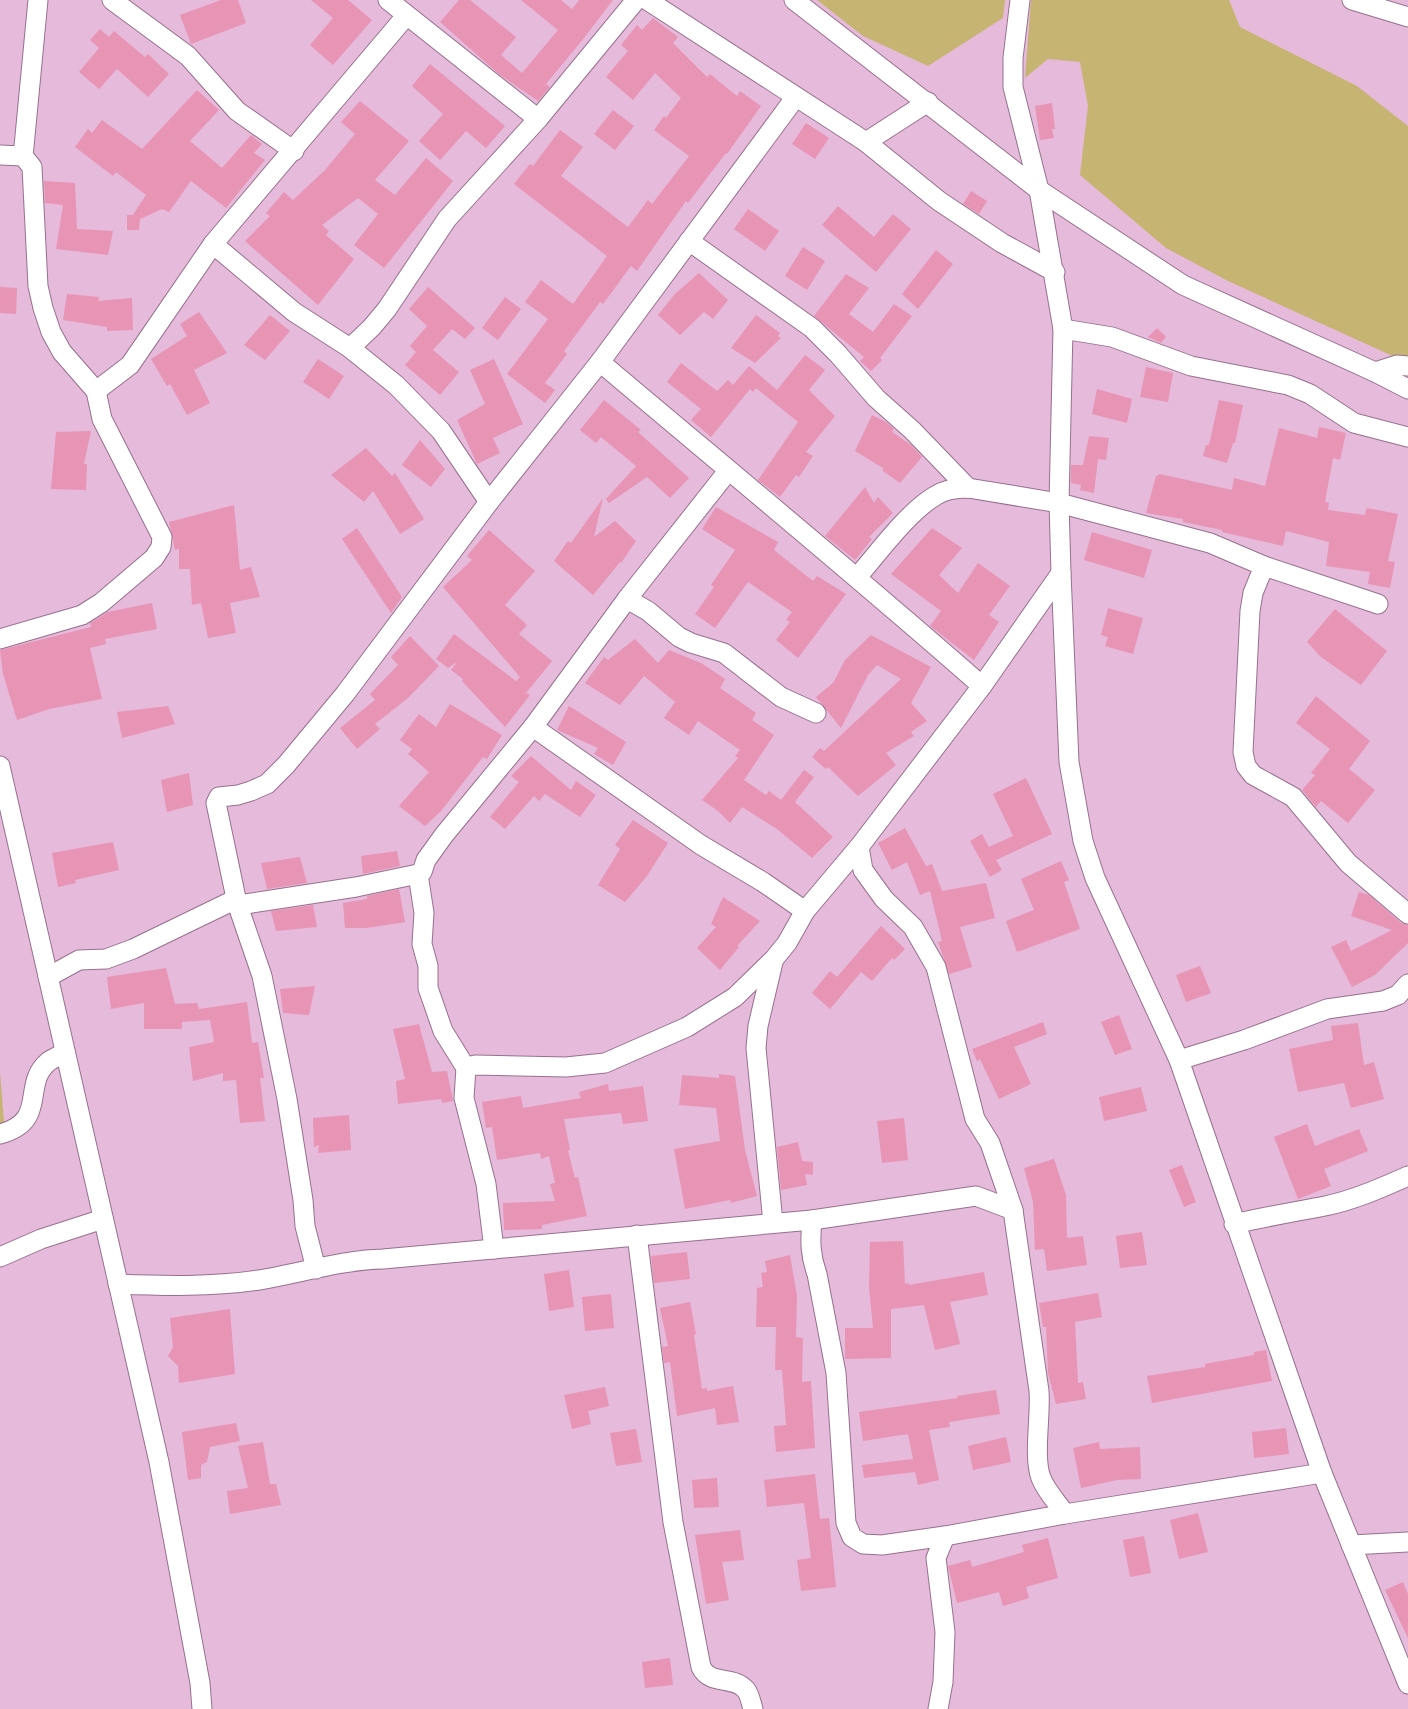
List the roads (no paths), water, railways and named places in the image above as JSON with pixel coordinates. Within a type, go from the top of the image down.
[{"type":"street","points":[[23,157],[38,0]]},
{"type":"street","points":[[112,0],[188,56],[237,110],[294,152]]},
{"type":"street","points":[[388,0],[538,119]]},
{"type":"street","points":[[350,348],[372,327],[387,309],[447,219],[538,119],[636,0]]},
{"type":"street","points":[[647,0],[795,98],[866,142],[939,201],[1008,246],[1055,272]]},
{"type":"street","points":[[794,0],[1040,190],[1184,285],[1375,372],[1408,389]]},
{"type":"street","points":[[1020,0],[1013,58],[1013,87],[1040,190],[1063,329],[1059,503],[1061,573],[1069,762],[1083,841],[1095,878],[1179,1060],[1234,1224],[1322,1473],[1408,1684]]},
{"type":"street","points":[[1352,0],[1408,17]]},
{"type":"street","points":[[96,392],[130,366],[213,244],[294,152],[406,16]]},
{"type":"street","points":[[316,1269],[305,1226],[303,1200],[287,1099],[262,976],[238,904],[216,803],[219,797],[238,795],[267,784],[286,765],[345,694],[490,502],[600,362],[795,98]]},
{"type":"street","points":[[866,142],[928,102]]},
{"type":"street","points":[[0,155],[23,157],[32,167],[38,286],[51,332],[62,352],[96,392],[102,419],[162,536],[161,547],[154,558],[101,603],[82,615],[0,639]]},
{"type":"street","points":[[689,241],[812,328],[838,354],[876,398],[912,430],[968,488]]},
{"type":"street","points":[[213,244],[294,312],[350,348],[396,385],[441,431],[490,502]]},
{"type":"street","points":[[1063,329],[1112,337],[1191,366],[1288,385],[1310,394],[1354,424],[1408,437]]},
{"type":"street","points":[[600,362],[728,471],[858,576],[982,686]]},
{"type":"street","points":[[1375,372],[1397,365],[1408,366]]},
{"type":"street","points":[[48,976],[79,960],[106,959],[133,949],[230,902],[238,904],[356,887],[422,872],[426,860],[444,835],[533,727],[627,599],[728,471]]},
{"type":"street","points":[[858,576],[920,506],[936,494],[953,489],[968,488],[1059,503],[1210,543],[1264,566],[1378,604]]},
{"type":"street","points":[[1264,566],[1253,593],[1250,611],[1243,752],[1246,766],[1253,775],[1293,797],[1348,863],[1408,914]]},
{"type":"street","points":[[466,1068],[475,1065],[566,1067],[605,1063],[674,1034],[700,1020],[735,997],[774,959],[787,942],[804,911],[858,847],[982,686],[1061,573]]},
{"type":"street","points":[[627,599],[648,611],[679,636],[691,643],[724,653],[782,697],[816,713]]},
{"type":"street","points":[[533,727],[700,845],[763,882],[804,911]]},
{"type":"street","points":[[0,766],[159,1462],[200,1683],[202,1709]]},
{"type":"street","points":[[858,847],[863,870],[884,899],[914,927],[936,967],[976,1119],[990,1143],[1012,1210],[1041,1409],[1038,1462],[1040,1475],[1045,1486],[1066,1514]]},
{"type":"street","points":[[418,874],[424,913],[422,944],[428,966],[426,979],[443,1031],[466,1068],[464,1098],[486,1184],[494,1249]]},
{"type":"street","points":[[773,1223],[756,1048],[758,1026],[774,959]]},
{"type":"street","points":[[1179,1060],[1244,1040],[1327,1010],[1383,1001],[1398,995],[1408,984]]},
{"type":"street","points":[[0,1134],[18,1129],[28,1118],[39,1076],[48,1062],[65,1052]]},
{"type":"street","points":[[1234,1224],[1292,1211],[1326,1206],[1367,1194],[1408,1176]]},
{"type":"street","points":[[118,1284],[186,1287],[257,1280],[352,1260],[812,1220],[976,1196],[1012,1210]]},
{"type":"street","points":[[0,1257],[41,1239],[103,1219]]},
{"type":"street","points":[[812,1220],[810,1243],[812,1259],[817,1274],[836,1373],[846,1522],[852,1537],[863,1544],[882,1544],[945,1536],[1066,1514],[1322,1473]]},
{"type":"street","points":[[637,1235],[673,1522],[701,1667],[704,1674],[710,1677],[739,1685],[746,1689],[753,1709]]},
{"type":"street","points":[[938,1709],[943,1682],[945,1632],[936,1558],[938,1548],[945,1536]]},
{"type":"street","points":[[1351,1545],[1408,1542]]}]
